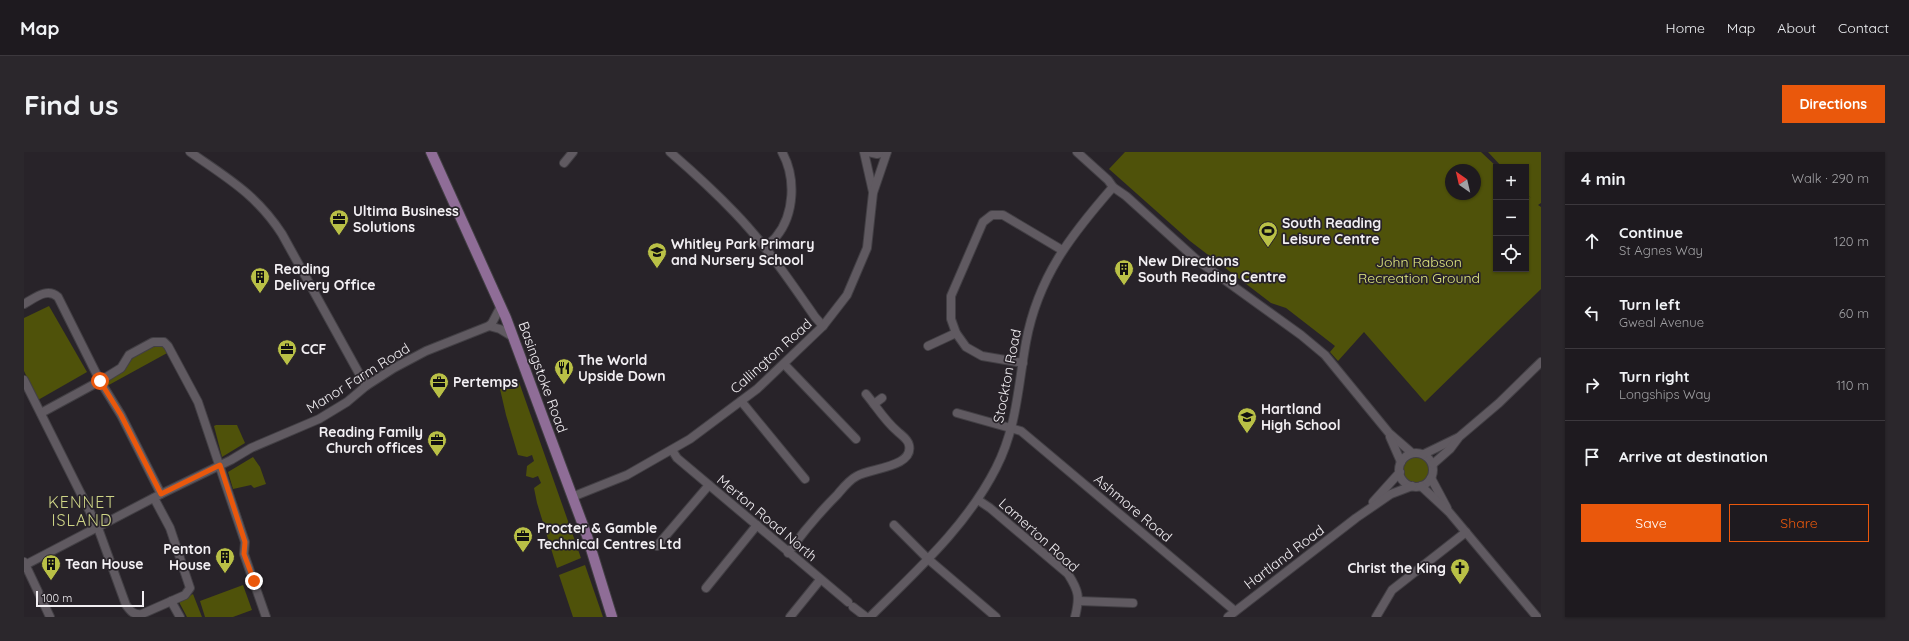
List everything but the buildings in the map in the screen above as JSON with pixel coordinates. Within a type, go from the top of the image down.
[{"type":"main road","name":"Basingstoke Road","points":[[431,152],[501,306],[587,536],[612,617]]},
{"type":"street","points":[[190,152],[248,192],[271,217],[282,234],[366,386]]},
{"type":"street","points":[[564,163],[573,152]]},
{"type":"street","points":[[670,152],[699,177],[730,208],[764,247],[823,326]]},
{"type":"street","points":[[764,247],[776,237],[789,211],[791,187],[788,163],[782,152]]},
{"type":"street","points":[[864,152],[873,193]]},
{"type":"street","points":[[868,152],[877,154],[886,152]]},
{"type":"street","name":"Callington Road","points":[[572,497],[627,475],[695,436],[741,401],[784,364],[823,326],[847,295],[866,248],[873,193],[886,152]]},
{"type":"street","points":[[1077,152],[1108,180],[1113,187],[1126,196],[1197,260],[1301,335],[1325,355],[1389,433],[1412,453]]},
{"type":"street","name":"Stockton Road","points":[[870,617],[954,532],[978,500],[997,467],[1011,429],[1026,342],[1035,305],[1062,250],[1084,219],[1113,187]]},
{"type":"street","points":[[1023,363],[982,356],[966,347],[956,333],[951,319],[952,296],[983,222],[992,215],[1003,215],[1062,250]]},
{"type":"street","points":[[24,304],[48,291],[53,292],[58,297],[100,381],[106,389],[158,496],[190,588],[185,595],[136,616],[130,612],[126,605],[98,528],[24,380]]},
{"type":"street","points":[[501,306],[489,326],[500,329],[513,337]]},
{"type":"street","name":"Manor Farm Road","points":[[25,564],[231,460],[251,448],[319,420],[394,368],[426,352],[489,326]]},
{"type":"street","points":[[928,346],[956,333]]},
{"type":"street","points":[[41,413],[122,368],[129,355],[153,342],[164,342],[173,353],[198,402],[245,542],[244,554],[266,617]]},
{"type":"street","points":[[1432,464],[1450,449],[1459,437],[1499,403],[1541,362]]},
{"type":"street","points":[[784,364],[856,439]]},
{"type":"street","points":[[788,553],[810,523],[850,480],[865,472],[898,463],[905,459],[909,453],[909,444],[904,437],[895,430],[866,394]]},
{"type":"street","points":[[874,404],[882,398]]},
{"type":"street","points":[[741,401],[805,479]]},
{"type":"street","name":"Ashmore Road","points":[[957,413],[1021,431],[1235,611]]},
{"type":"street","points":[[1389,433],[1401,462],[1400,472],[1405,483],[1412,486],[1421,486],[1432,478]]},
{"type":"street","points":[[1401,462],[1405,457],[1412,453],[1424,454],[1459,437]]},
{"type":"street","name":"Merton Road North","points":[[672,450],[677,458],[820,580],[866,617]]},
{"type":"street","points":[[1424,454],[1429,458],[1432,464],[1432,478],[1449,512]]},
{"type":"street","name":"Hartland Road","points":[[1356,518],[1387,488],[1400,472]]},
{"type":"street","points":[[657,546],[709,485]]},
{"type":"street","name":"Hartland Road","points":[[1228,617],[1356,518],[1391,494],[1412,486]]},
{"type":"street","points":[[1421,486],[1449,512],[1537,617]]},
{"type":"street","name":"Lamerton Road","points":[[978,500],[990,508],[1068,574],[1076,586],[1079,601]]},
{"type":"street","points":[[706,588],[757,525]]},
{"type":"street","points":[[894,525],[928,559],[996,617]]},
{"type":"street","points":[[1376,617],[1392,590],[1466,532]]},
{"type":"street","points":[[25,564],[50,617]]},
{"type":"street","points":[[790,617],[820,580]]},
{"type":"street","points":[[171,601],[180,617]]},
{"type":"street","points":[[1075,617],[1079,601],[1133,603]]},
{"type":"green space","name":"John Rabson Recreation Ground","points":[[1125,152],[1481,152],[1494,164],[1493,272],[1529,272],[1529,196],[1531,198],[1529,196],[1529,164],[1499,164],[1488,152],[1541,152],[1541,203],[1538,205],[1541,207],[1541,289],[1425,402],[1364,332],[1338,361],[1330,352],[1335,346],[1286,308],[1271,303],[1190,241],[1109,169]]},
{"type":"green space","points":[[49,306],[87,372],[38,400],[24,371],[24,318]]},
{"type":"green space","points":[[157,344],[166,345],[169,352],[107,386],[106,383],[108,380],[126,368],[134,356]]},
{"type":"green space","points":[[519,382],[581,558],[557,568],[537,503],[534,488],[541,483],[538,476],[533,478],[526,476],[527,466],[534,461],[532,455],[527,457],[518,455],[500,389],[515,389]]},
{"type":"green space","points":[[237,425],[245,443],[222,457],[214,426]]},
{"type":"green space","points":[[253,457],[260,467],[266,484],[254,488],[251,485],[233,489],[228,472]]},
{"type":"green space","points":[[1416,457],[1425,461],[1429,470],[1425,479],[1416,483],[1407,479],[1403,470],[1407,461]]},
{"type":"green space","points":[[585,565],[603,617],[573,617],[559,575]]},
{"type":"green space","points":[[243,585],[252,610],[233,617],[205,617],[200,601]]},
{"type":"green space","points":[[193,594],[202,617],[187,617],[179,602]]},
{"type":"place","name":"Ultima Business Solutions","points":[[339,236]]},
{"type":"place","name":"South Reading Leisure Centre","points":[[1268,248]]},
{"type":"place","name":"Whitley Park Primary and Nursery School","points":[[657,269]]},
{"type":"place","name":"New Directions South Reading Centre","points":[[1124,286]]},
{"type":"place","name":"Reading Delivery Office","points":[[260,294]]},
{"type":"place","name":"CCF","points":[[287,366]]},
{"type":"place","name":"The World Upside Down","points":[[564,385]]},
{"type":"place","name":"Pertemps","points":[[439,399]]},
{"type":"place","name":"Hartland High School","points":[[1247,434]]},
{"type":"place","name":"Reading Family Church offices","points":[[437,457]]},
{"type":"place","name":"Procter & Gamble Technical Centres Ltd","points":[[523,553]]},
{"type":"place","name":"Penton House","points":[[225,574]]},
{"type":"place","name":"Tean House","points":[[51,581]]},
{"type":"place","name":"Christ the King","points":[[1460,585]]},
{"type":"district","name":"KENNET ISLAND","points":[[82,511]]},
{"type":"route","points":[[100,381],[121,415],[161,494],[220,465],[245,542],[244,554],[254,581]]}]
